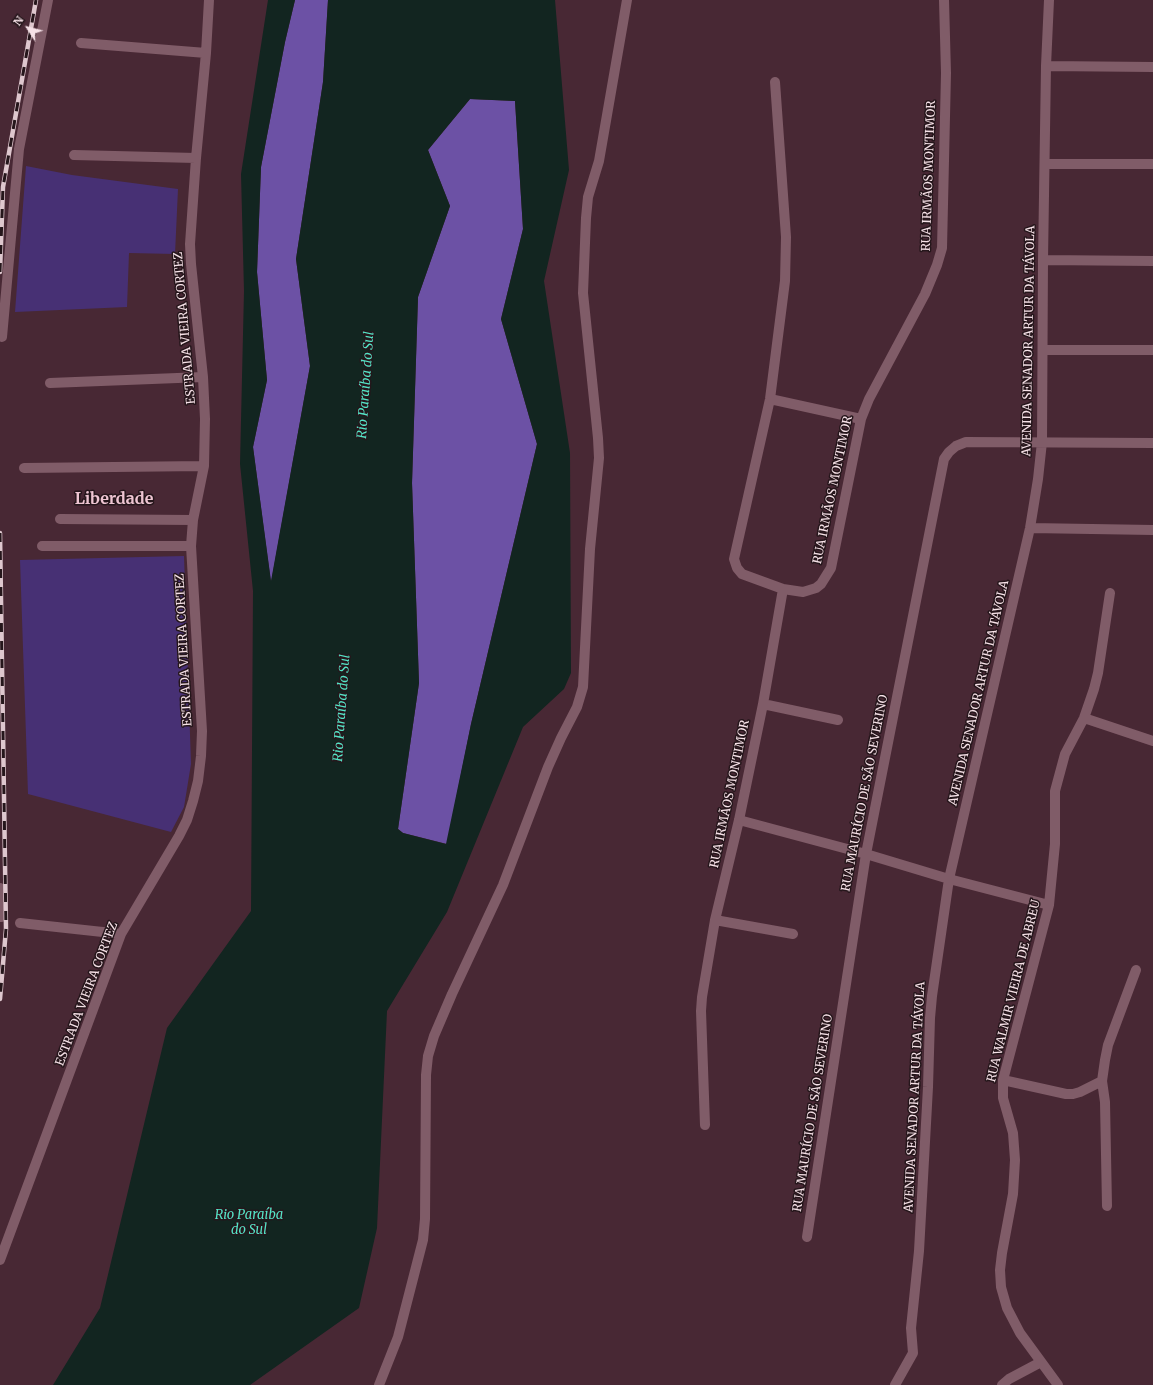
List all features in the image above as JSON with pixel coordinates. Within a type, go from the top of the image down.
[{"type":"street","points":[[2,337],[19,149],[48,0]]},
{"type":"street","name":"ESTRADA VIEIRA CORTEZ","points":[[0,1260],[121,934],[184,825],[193,801],[198,781],[202,731],[192,546],[194,520],[204,466],[205,419],[203,377],[190,244],[209,0]]},
{"type":"street","points":[[379,1385],[398,1337],[423,1240],[425,1219],[426,1075],[428,1056],[434,1036],[452,994],[504,885],[548,767],[577,707],[583,687],[590,549],[598,458],[598,438],[583,293],[586,218],[588,197],[598,161],[627,0]]},
{"type":"street","name":"RUA IRMÃOS MONTIMOR","points":[[705,1125],[701,1011],[704,983],[715,920],[739,820],[763,704],[783,589],[803,592],[816,588],[821,584],[831,568],[861,419],[869,399],[925,294],[937,265],[942,248],[946,66],[944,0]]},
{"type":"street","name":"AVENIDA SENADOR ARTUR DA TÁVOLA","points":[[895,1385],[913,1353],[911,1328],[920,1251],[930,1018],[949,879],[1030,528],[1038,479],[1042,442],[1046,66],[1049,0]]},
{"type":"street","points":[[81,43],[206,53]]},
{"type":"street","points":[[1046,66],[1153,67]]},
{"type":"street","points":[[775,82],[786,237],[784,281],[770,400],[734,559],[735,565],[742,574],[783,589]]},
{"type":"street","points":[[74,156],[196,158]]},
{"type":"street","points":[[1045,164],[1153,164]]},
{"type":"street","points":[[1043,260],[1153,261]]},
{"type":"street","points":[[1043,350],[1153,350]]},
{"type":"street","points":[[50,383],[203,377]]},
{"type":"street","points":[[770,400],[861,419]]},
{"type":"street","name":"RUA MAURÍCIO DE SÃO SEVERINO","points":[[807,1237],[866,854],[944,458],[956,446],[966,442],[1153,442]]},
{"type":"street","points":[[24,468],[204,466]]},
{"type":"street","points":[[60,519],[194,520]]},
{"type":"street","points":[[1030,528],[1153,530]]},
{"type":"street","points":[[42,546],[192,546]]},
{"type":"street","name":"RUA WALMIR VIEIRA DE ABREU","points":[[1058,1385],[1020,1333],[1007,1308],[1001,1287],[1000,1270],[1013,1194],[1015,1160],[1013,1133],[1003,1098],[1003,1080],[1049,905],[1055,844],[1054,791],[1065,754],[1084,718],[1098,673],[1110,593]]},
{"type":"street","points":[[763,704],[838,720]]},
{"type":"street","points":[[1084,718],[1153,741]]},
{"type":"street","points":[[739,820],[866,854],[949,879],[1049,905]]},
{"type":"street","points":[[0,888],[1,918]]},
{"type":"street","points":[[715,920],[793,934]]},
{"type":"street","points":[[20,923],[121,934]]},
{"type":"street","points":[[1106,1206],[1105,1102],[1102,1081],[1108,1045],[1136,970]]},
{"type":"street","points":[[1003,1080],[1066,1094],[1080,1092],[1102,1081]]},
{"type":"street","points":[[1002,1385],[1041,1362]]},
{"type":"shaded area","points":[[295,0],[328,0],[323,82],[296,259],[310,366],[271,583],[253,447],[267,380],[257,272],[261,167],[285,42]]},
{"type":"shaded area","points":[[470,99],[515,101],[523,229],[501,319],[537,444],[471,724],[447,844],[403,833],[398,829],[419,683],[412,483],[418,297],[450,206],[428,150]]},
{"type":"shaded area","points":[[26,166],[72,175],[178,189],[175,254],[129,253],[127,307],[15,312]]},
{"type":"shaded area","points":[[184,556],[191,764],[184,807],[171,832],[28,794],[20,560]]},
{"type":"water","name":"Rio Paraíba do Sul","points":[[268,0],[295,0],[285,42],[261,167],[257,272],[267,380],[253,447],[271,581],[310,366],[296,259],[323,82],[328,0],[555,0],[569,170],[544,281],[570,453],[571,673],[564,689],[523,727],[447,912],[387,1011],[377,1228],[359,1308],[250,1385],[53,1385],[100,1308],[167,1028],[251,911],[253,591],[240,464],[244,291],[241,174]],"holes":[[[470,99],[515,101],[523,229],[501,319],[537,444],[471,724],[446,844],[403,833],[398,829],[419,683],[412,483],[418,297],[450,206],[428,150]]]},
{"type":"railway","points":[[0,272],[3,187],[36,0]]},
{"type":"railway","points":[[0,533],[6,929],[0,999]]},
{"type":"district","name":"Liberdade","points":[[114,499]]}]
